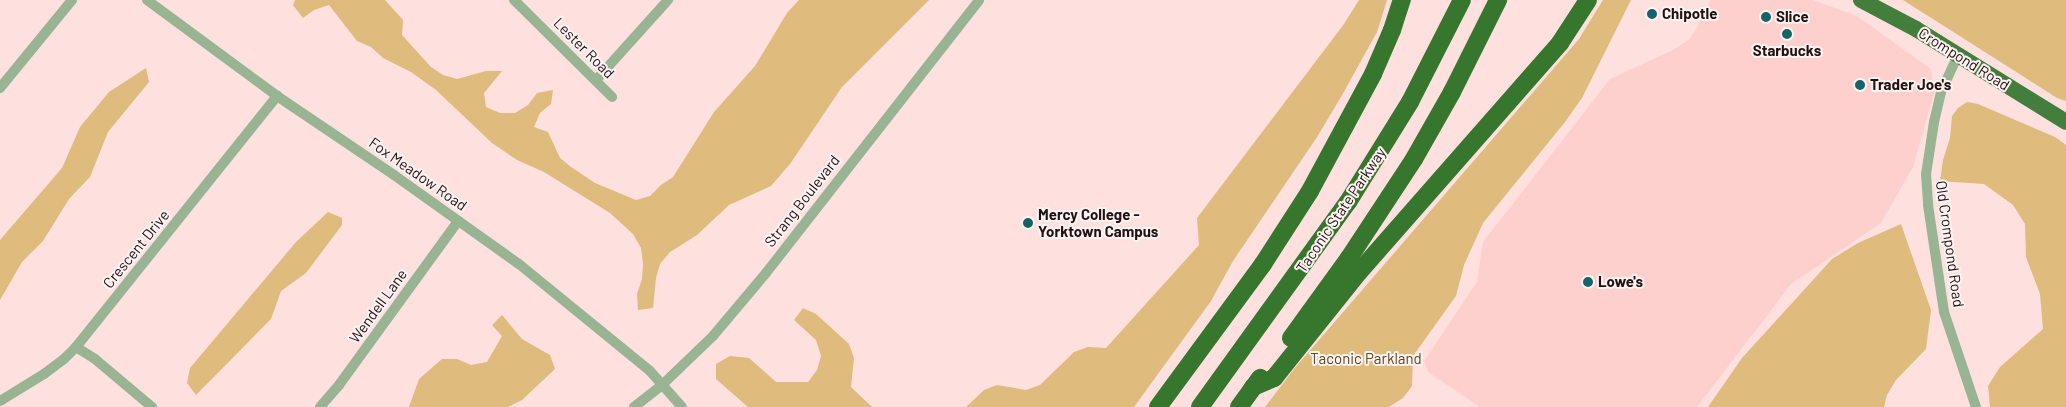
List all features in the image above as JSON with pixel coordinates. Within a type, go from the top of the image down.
[{"type":"highway","points":[[1158,407],[1263,264],[1306,199],[1369,82],[1388,41],[1402,0]]},
{"type":"highway","name":"Taconic State Parkway","points":[[1200,406],[1303,267],[1354,194],[1410,102],[1462,0]]},
{"type":"highway","points":[[1238,407],[1326,290],[1393,193],[1452,92],[1498,0]]},
{"type":"highway","points":[[1253,387],[1274,378],[1359,272],[1560,43],[1588,0]]},
{"type":"highway","name":"Crompond Road","points":[[1861,0],[1916,29],[2066,122]]},
{"type":"street","points":[[0,88],[72,0]]},
{"type":"street","name":"Fox Meadow Road","points":[[147,0],[276,96],[458,220],[519,264],[587,318],[663,384],[682,407]]},
{"type":"street","name":"Lester Road","points":[[514,0],[612,97]]},
{"type":"street","points":[[596,80],[668,0]]},
{"type":"street","name":"Strang Boulevard","points":[[634,407],[663,384],[712,336],[766,273],[979,0]]},
{"type":"street","name":"Old Crompond Road","points":[[1958,55],[1941,92],[1926,174],[1928,205],[1944,312],[1976,407]]},
{"type":"street","name":"Crescent Drive","points":[[0,401],[44,374],[76,347],[276,96]]},
{"type":"street","name":"Wendell Lane","points":[[320,407],[339,384],[458,220]]},
{"type":"street","points":[[76,347],[95,359],[152,407]]},
{"type":"shaded area","points":[[1710,0],[1813,0],[1857,16],[1931,69],[1934,93],[1913,167],[1881,223],[1791,284],[1697,407],[1480,407],[1428,372],[1424,361],[1477,282],[1483,242],[1610,79],[1673,50],[1690,39]]},
{"type":"green space","points":[[295,0],[385,0],[403,20],[402,35],[431,67],[443,75],[457,79],[486,71],[502,71],[484,93],[486,107],[500,113],[515,113],[528,105],[537,93],[553,90],[551,104],[540,113],[534,127],[548,132],[560,158],[571,167],[595,183],[636,200],[650,196],[673,177],[714,112],[755,66],[787,13],[799,0],[929,0],[842,87],[790,164],[771,186],[729,205],[697,235],[670,252],[660,264],[656,278],[653,308],[638,310],[637,294],[642,279],[643,264],[641,248],[633,234],[610,213],[544,172],[517,160],[492,143],[436,90],[411,72],[383,58],[371,47],[357,41],[329,5],[314,10],[303,18],[293,5]]},
{"type":"green space","points":[[1359,0],[1387,0],[1377,32],[1317,137],[1233,261],[1211,301],[1134,407],[966,407],[984,390],[997,385],[1026,390],[1040,385],[1074,352],[1088,347],[1106,348],[1199,245],[1197,218],[1344,24]]},
{"type":"green space","name":"Taconic Parkland","points":[[1603,0],[1631,0],[1582,98],[1565,122],[1483,223],[1464,265],[1456,296],[1413,356],[1412,386],[1403,398],[1389,407],[1265,407],[1294,369],[1579,39]]},
{"type":"green space","points":[[1903,0],[2066,0],[2066,101],[2057,98]]},
{"type":"green space","points":[[146,68],[149,82],[108,132],[90,177],[69,199],[43,241],[22,262],[0,300],[0,240],[62,168],[80,127],[109,92]]},
{"type":"green space","points":[[1967,102],[1978,104],[2055,137],[2066,145],[2066,407],[1990,407],[1988,386],[2000,367],[2043,329],[2040,294],[2026,257],[2025,224],[2013,205],[1984,184],[1940,181],[1943,160],[1950,138],[1952,116],[1958,108]]},
{"type":"green space","points":[[328,212],[342,218],[342,225],[306,273],[281,291],[271,319],[196,395],[187,383],[190,368],[296,242]]},
{"type":"green space","points":[[1901,224],[1931,310],[1926,349],[1896,380],[1887,395],[1884,407],[1708,407],[1742,358],[1832,259],[1858,243]]},
{"type":"green space","points":[[803,308],[816,314],[849,344],[854,358],[851,387],[872,407],[748,407],[716,379],[716,364],[730,356],[749,358],[776,382],[808,382],[817,370],[821,356],[816,340],[794,320]]},
{"type":"green space","points":[[502,315],[522,339],[550,355],[555,369],[522,400],[508,407],[409,407],[419,379],[442,359],[457,359],[471,365],[487,362],[502,336],[492,325]]},
{"type":"place","name":"Chipotle","points":[[1652,14]]},
{"type":"place","name":"Slice","points":[[1766,17]]},
{"type":"place","name":"Starbucks","points":[[1787,34]]},
{"type":"place","name":"Trader Joe's","points":[[1860,85]]},
{"type":"place","name":"Mercy College - Yorktown Campus","points":[[1028,223]]},
{"type":"place","name":"Lowe's","points":[[1588,282]]}]
